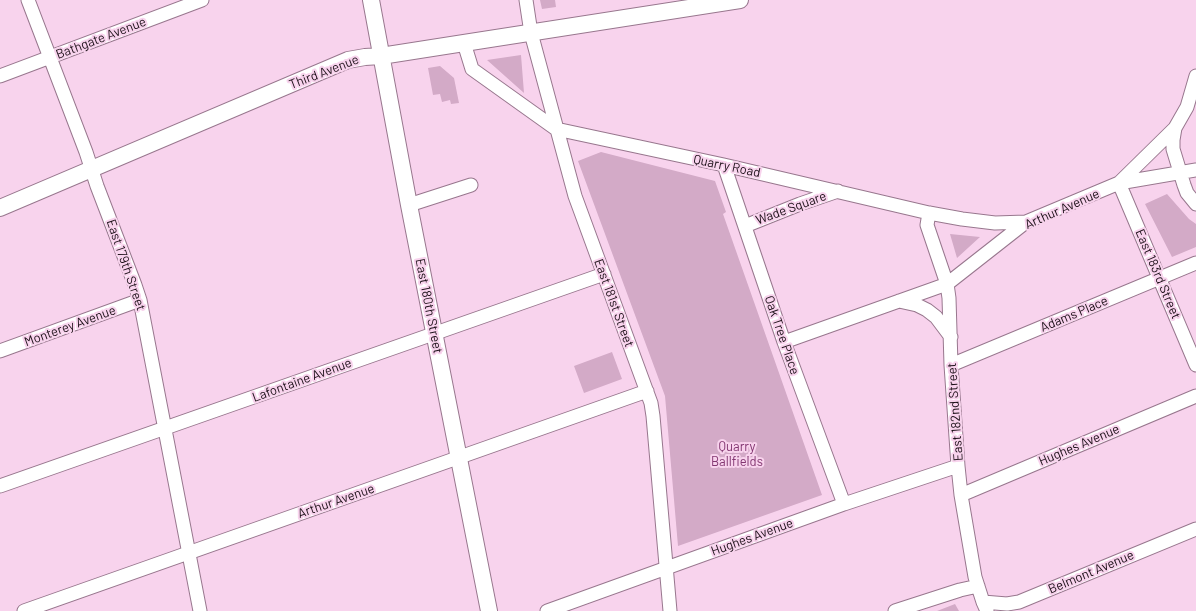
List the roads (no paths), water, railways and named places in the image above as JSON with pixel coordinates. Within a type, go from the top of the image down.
[{"type":"main road","name":"East 180th Street","points":[[371,0],[409,205],[489,611]]},
{"type":"main road","name":"Third Avenue","points":[[0,208],[330,67],[356,58],[381,56],[740,0]]},
{"type":"street","name":"East 179th Street","points":[[28,0],[51,57],[140,300],[200,611]]},
{"type":"street","name":"Bathgate Avenue","points":[[0,76],[202,0]]},
{"type":"street","name":"East 181st Street","points":[[526,0],[531,33],[575,196],[647,391],[653,416],[670,611]]},
{"type":"street","name":"Quarry Road","points":[[464,43],[472,69],[556,129],[724,165],[929,213],[995,223],[1026,222]]},
{"type":"street","points":[[1196,76],[1187,107],[1176,128],[1173,140],[1173,148],[1188,193],[1196,204]]},
{"type":"street","points":[[1119,183],[1176,128]]},
{"type":"street","name":"Oak Tree Place","points":[[724,165],[784,342],[844,504]]},
{"type":"street","name":"Arthur Avenue","points":[[784,342],[947,284],[1026,222],[1119,183],[1196,170]]},
{"type":"street","name":"East 183rd Street","points":[[1119,183],[1196,365]]},
{"type":"street","points":[[409,205],[471,185]]},
{"type":"street","name":"Wade Square","points":[[745,226],[800,204],[838,191]]},
{"type":"street","name":"East 182nd Street","points":[[929,213],[927,225],[947,284],[949,298],[951,365],[961,495],[978,586],[985,607]]},
{"type":"street","name":"Adams Place","points":[[951,365],[1196,263]]},
{"type":"street","name":"Lafontaine Avenue","points":[[0,486],[604,274]]},
{"type":"street","name":"Monterey Avenue","points":[[0,351],[140,300]]},
{"type":"street","points":[[899,301],[917,305],[926,310],[936,317],[951,337]]},
{"type":"street","name":"Arthur Avenue","points":[[24,611],[647,391]]},
{"type":"street","name":"Hughes Avenue","points":[[961,495],[1196,396]]},
{"type":"street","name":"Hughes Avenue","points":[[546,611],[844,504],[958,466]]},
{"type":"street","name":"Belmont Avenue","points":[[985,607],[1019,602],[1196,528]]},
{"type":"street","points":[[895,611],[960,590],[978,586]]},
{"type":"park label","name":"Quarry Ballfields","points":[[737,454]]}]
